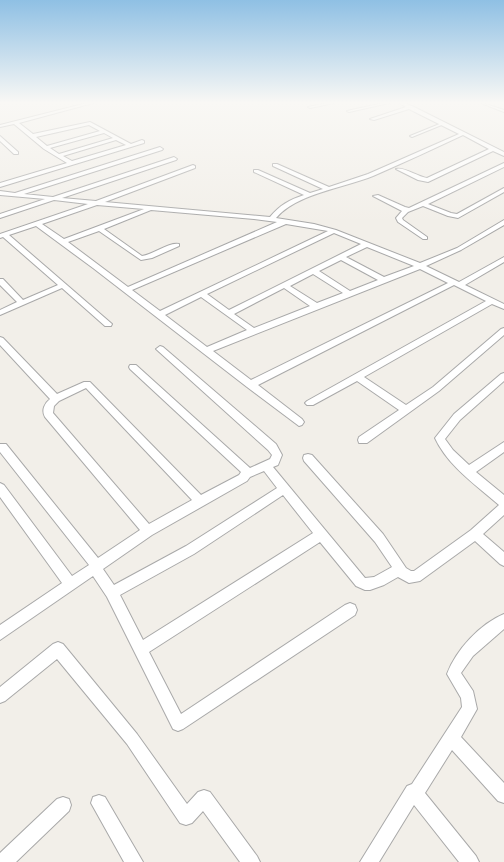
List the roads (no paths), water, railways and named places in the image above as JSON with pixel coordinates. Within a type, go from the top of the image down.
[{"type":"street","points":[[6,143],[16,153]]},
{"type":"street","points":[[41,143],[58,156],[71,163]]},
{"type":"street","points":[[46,148],[64,143]]},
{"type":"street","points":[[58,156],[101,143]]},
{"type":"street","points":[[126,143],[131,146]]},
{"type":"street","points":[[0,185],[139,143]]},
{"type":"street","points":[[272,220],[286,204],[370,175],[441,143]]},
{"type":"street","points":[[481,143],[504,154]]},
{"type":"street","points":[[0,199],[160,149]]},
{"type":"street","points":[[399,169],[420,179],[428,180],[493,149]]},
{"type":"street","points":[[0,216],[174,159]]},
{"type":"street","points":[[275,165],[329,189]]},
{"type":"street","points":[[376,196],[406,210],[410,210],[504,165]]},
{"type":"street","points":[[2,236],[97,203],[193,167]]},
{"type":"street","points":[[256,171],[310,195]]},
{"type":"street","points":[[424,204],[450,215],[458,216],[504,190]]},
{"type":"street","points":[[0,193],[272,220],[334,231],[420,266],[504,307]]},
{"type":"street","points":[[63,242],[151,208]]},
{"type":"street","points":[[406,210],[400,218],[402,224],[425,238]]},
{"type":"street","points":[[126,290],[285,222]]},
{"type":"street","points":[[206,351],[253,331],[420,266],[459,248],[504,222]]},
{"type":"street","points":[[38,224],[298,422]]},
{"type":"street","points":[[99,228],[141,258],[150,257],[177,245]]},
{"type":"street","points":[[158,315],[334,231]]},
{"type":"street","points":[[2,236],[63,285],[108,324]]},
{"type":"street","points":[[229,313],[366,244]]},
{"type":"street","points":[[341,257],[384,280]]},
{"type":"street","points":[[250,385],[503,260]]},
{"type":"street","points":[[314,270],[350,294]]},
{"type":"street","points":[[1,284],[22,303]]},
{"type":"street","points":[[0,314],[63,285]]},
{"type":"street","points":[[284,285],[317,307]]},
{"type":"street","points":[[202,294],[253,331]]},
{"type":"street","points":[[310,403],[492,301]]},
{"type":"street","points":[[363,440],[436,389],[504,331]]},
{"type":"street","points":[[0,340],[56,399]]},
{"type":"street","points":[[0,633],[148,531],[243,478],[246,474],[274,462],[277,455],[272,447],[160,349]]},
{"type":"street","points":[[133,367],[246,470],[246,474]]},
{"type":"street","points":[[357,376],[406,410]]},
{"type":"street","points":[[504,376],[457,417],[440,438],[441,444],[449,454],[504,502]]},
{"type":"street","points":[[148,531],[48,414],[49,405],[56,399],[87,384],[200,501]]},
{"type":"street","points":[[469,471],[504,446]]},
{"type":"street","points":[[2,447],[96,567],[112,593],[178,724],[350,610]]},
{"type":"street","points":[[308,458],[379,538],[401,570],[411,578],[416,577],[474,534],[504,508]]},
{"type":"street","points":[[265,466],[362,584],[369,585],[398,570],[401,570]]},
{"type":"street","points":[[0,488],[71,585]]},
{"type":"street","points":[[112,593],[190,550],[284,489]]},
{"type":"street","points":[[474,534],[504,560]]},
{"type":"street","points":[[140,649],[321,535]]},
{"type":"street","points":[[372,861],[413,792],[415,794],[470,709],[468,696],[454,674],[456,668],[465,653],[504,620]]},
{"type":"street","points":[[0,696],[58,649],[132,739],[186,817],[204,798],[251,862]]},
{"type":"street","points":[[452,738],[504,795]]},
{"type":"street","points":[[415,794],[470,862]]},
{"type":"street","points":[[99,803],[134,862]]},
{"type":"street","points":[[3,862],[63,805]]}]
